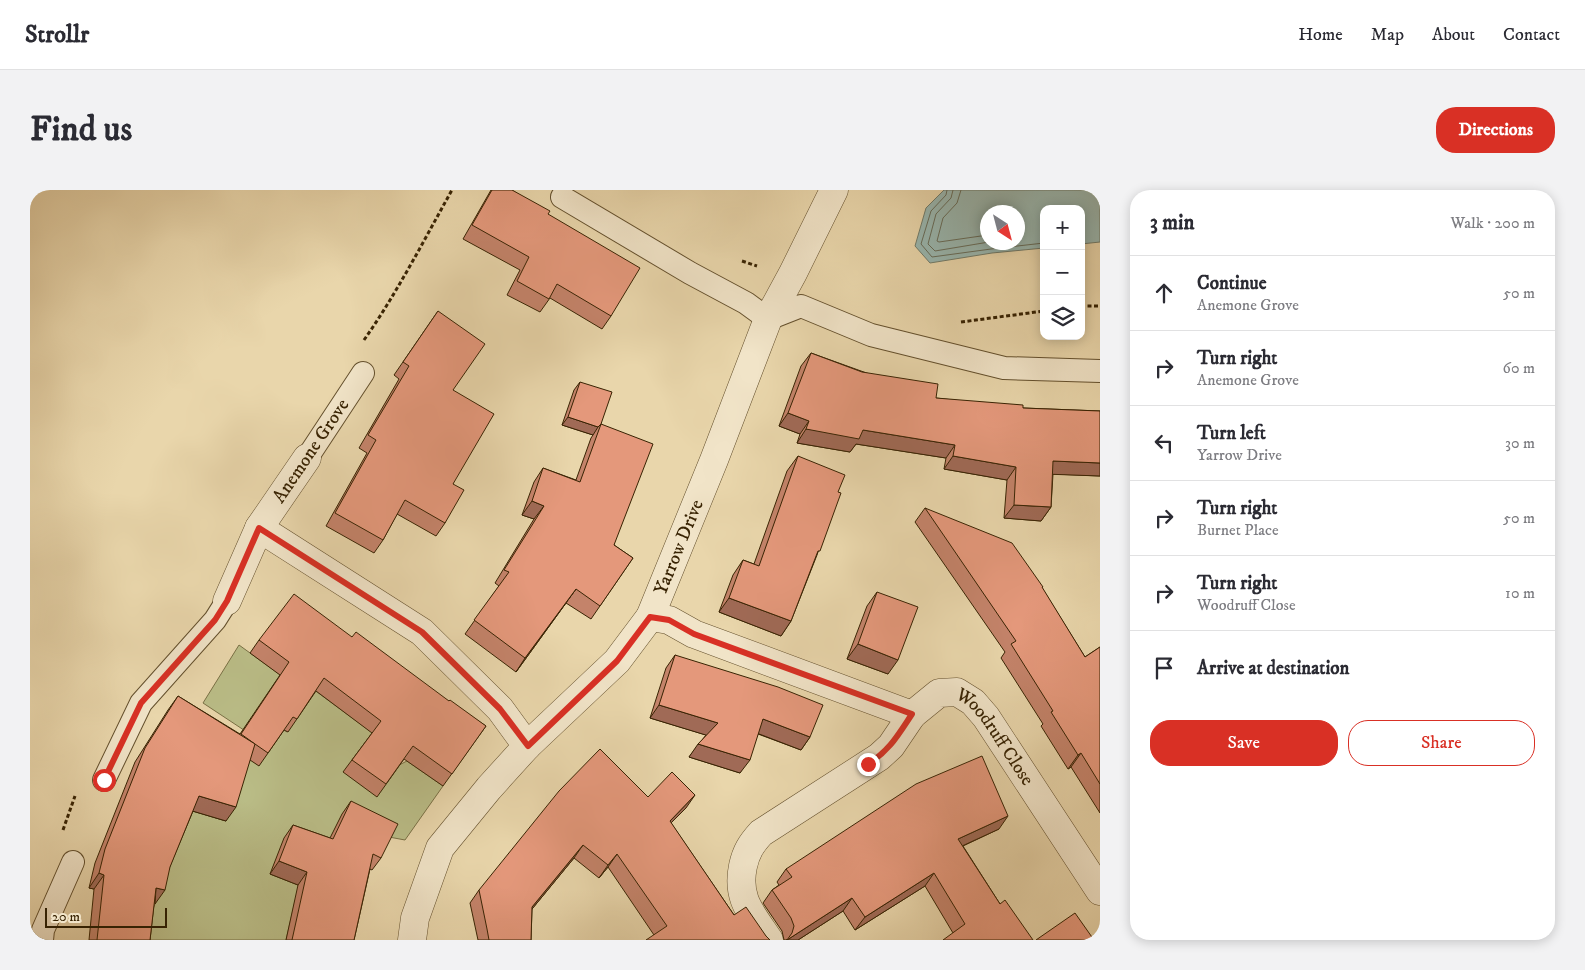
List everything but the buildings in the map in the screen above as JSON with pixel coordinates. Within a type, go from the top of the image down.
[{"type":"street","name":"Yarrow Drive","points":[[412,940],[415,918],[440,848],[489,788],[528,746],[617,661],[650,617],[714,460],[768,319],[834,190]]},
{"type":"street","name":"Anemone Grove","points":[[227,601],[259,528],[307,458]]},
{"type":"street","points":[[259,528],[422,632],[500,709],[528,746]]},
{"type":"street","points":[[650,617],[669,620],[694,634],[912,714]]},
{"type":"street","name":"Woodruff Close","points":[[769,940],[744,902],[741,890],[740,878],[745,854],[752,843],[761,833],[878,757],[891,746],[912,714],[939,693],[957,692],[973,702],[986,717],[1100,891]]},
{"type":"lane","points":[[562,197],[690,273],[746,303],[768,319],[801,306],[871,335],[1004,368],[1100,371]]},
{"type":"lane","name":"Anemone Grove","points":[[307,458],[363,374]]},
{"type":"lane","name":"Anemone Grove","points":[[104,780],[141,703],[215,620],[227,601]]},
{"type":"lane","points":[[42,940],[43,930],[73,862]]},
{"type":"path","points":[[364,340],[452,190]]},
{"type":"path","points":[[1085,306],[1100,306]]},
{"type":"green space","points":[[239,645],[286,679],[256,710],[287,732],[313,689],[374,734],[377,796],[399,765],[407,761],[443,786],[405,840],[389,837],[306,888],[295,901],[286,940],[142,940],[143,929],[192,811],[226,821],[183,781],[271,748],[203,703]]},
{"type":"water","points":[[944,190],[1100,190],[1100,242],[1085,244],[1085,205],[1040,205],[1040,248],[1025,250],[1025,205],[980,205],[980,250],[1023,250],[930,263],[915,246],[926,208]]},
{"type":"route","points":[[104,780],[141,703],[215,620],[227,601],[259,528],[422,632],[500,709],[528,746],[617,661],[650,617],[669,620],[694,634],[912,714],[891,746],[868,764]]}]
